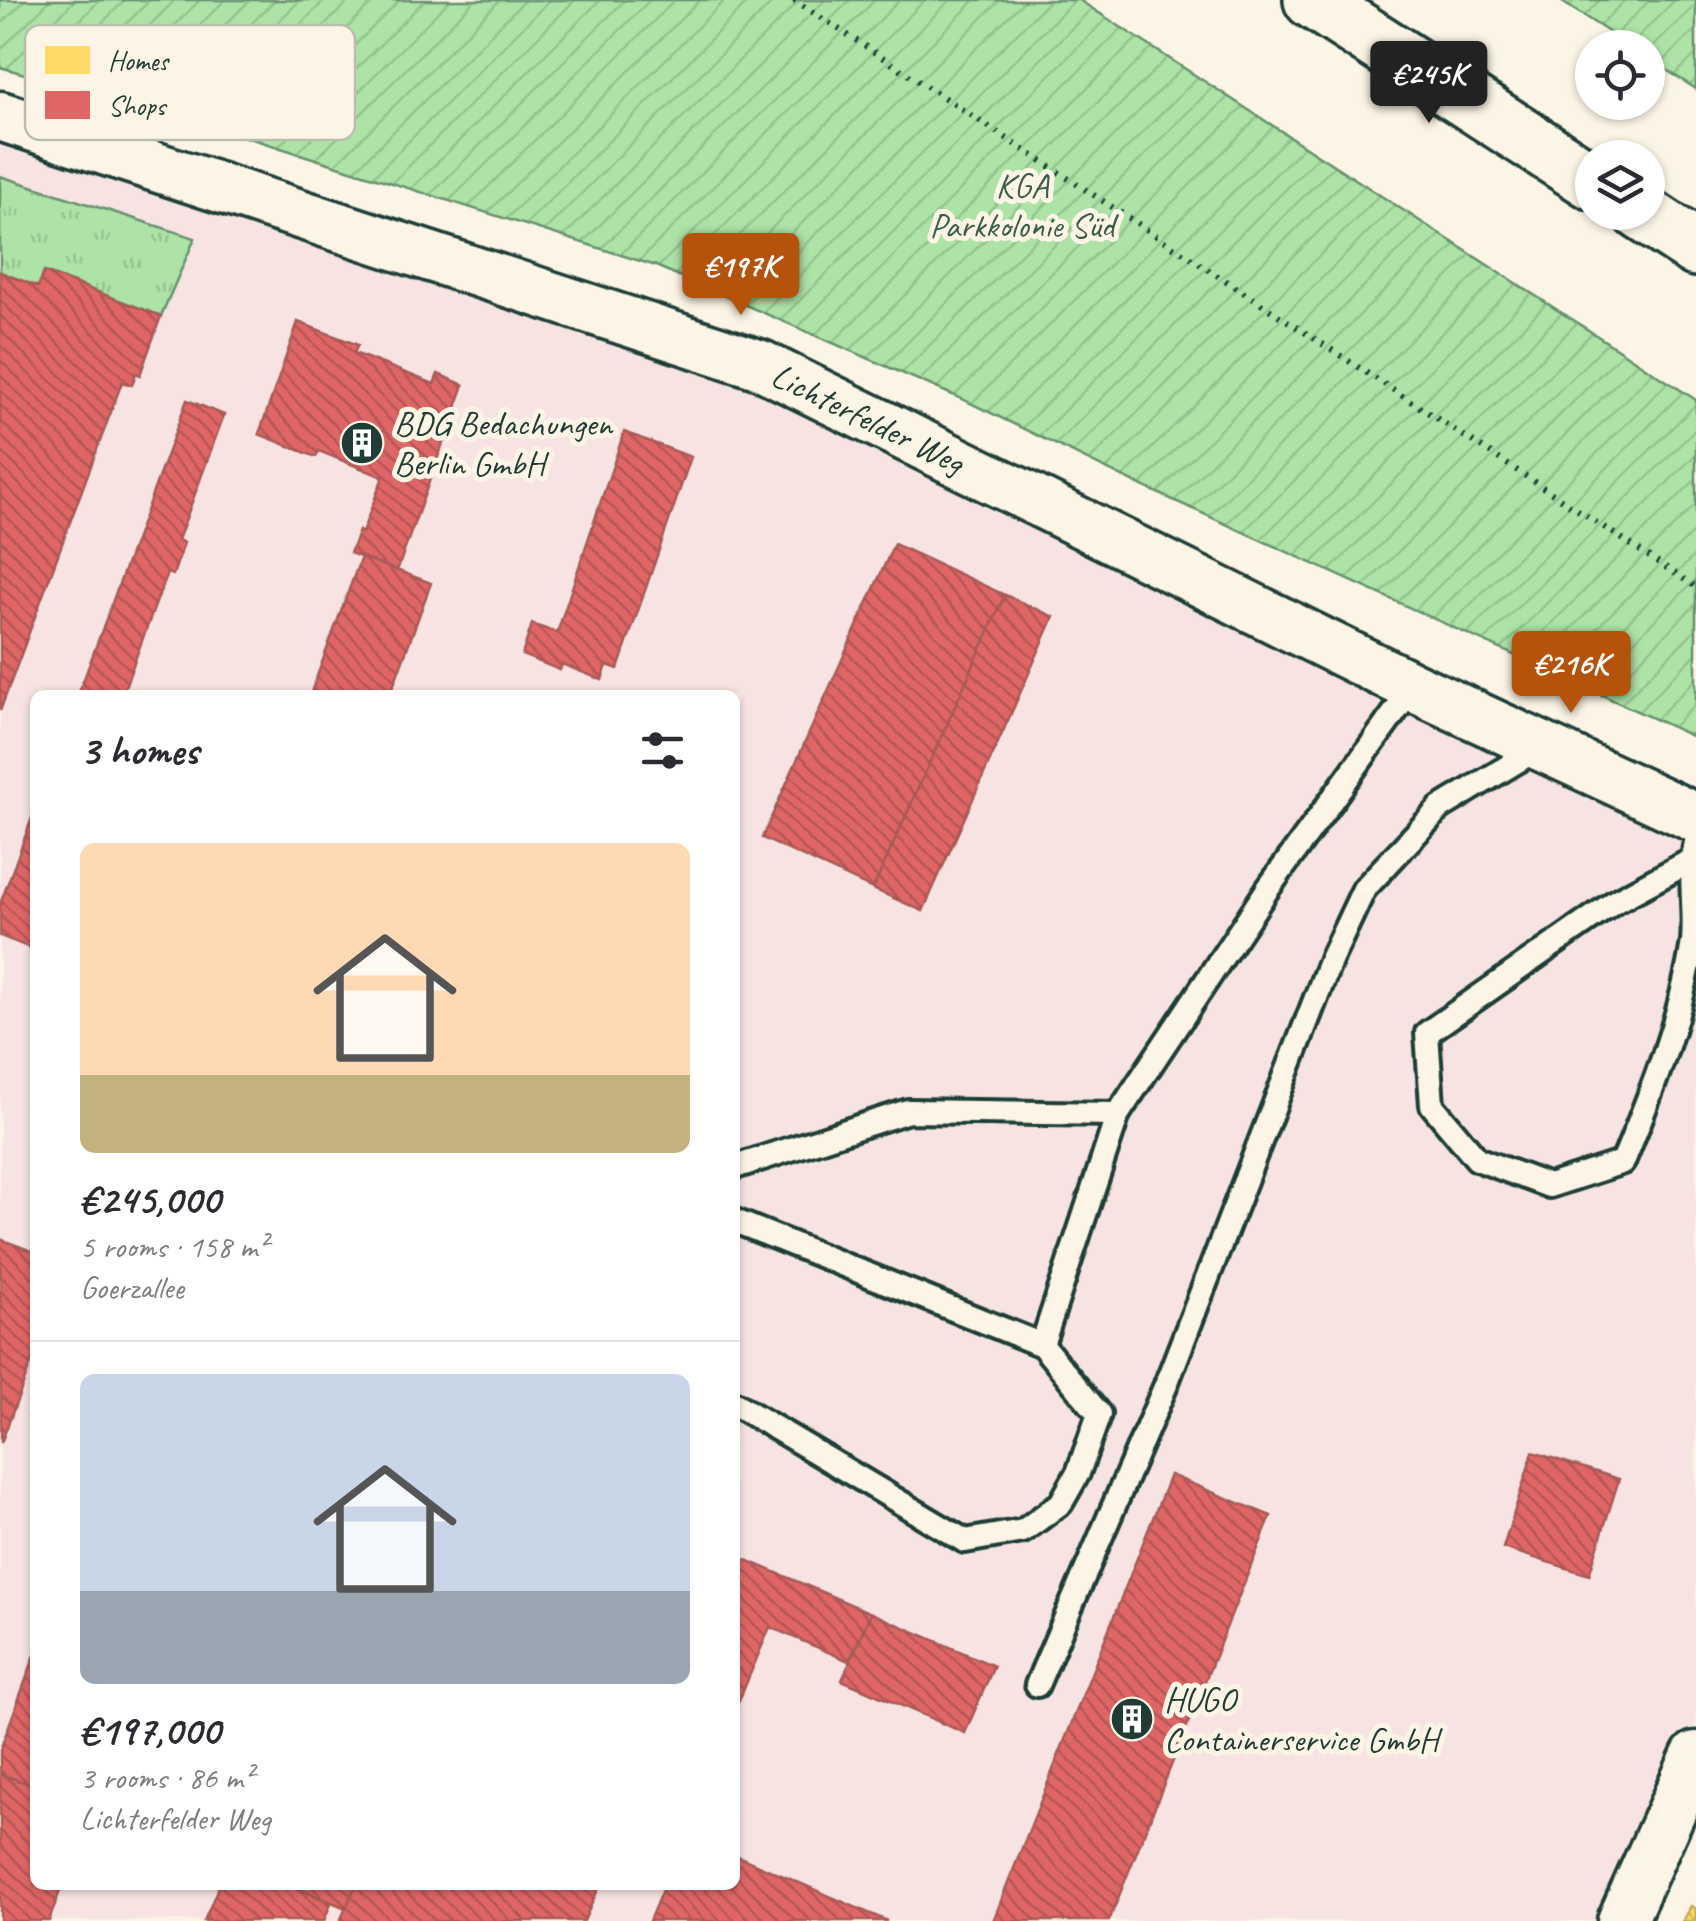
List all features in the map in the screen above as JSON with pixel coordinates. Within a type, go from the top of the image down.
[{"type":"main road","points":[[1312,0],[1575,171]]},
{"type":"main road","points":[[1665,228],[1696,248]]},
{"type":"street","name":"Lichterfelder Weg","points":[[0,116],[25,124]]},
{"type":"street","name":"Lichterfelder Weg","points":[[73,140],[762,365],[1412,687],[1542,746],[1695,840]]},
{"type":"street","points":[[1622,1921],[1696,1756]]},
{"type":"lane","points":[[1042,1346],[1118,1114],[1256,905],[1412,687]]},
{"type":"lane","points":[[1037,1685],[1165,1386],[1331,959],[1364,890],[1440,808],[1542,746]]},
{"type":"lane","points":[[1695,840],[1694,939],[1664,1061],[1623,1162],[1549,1186],[1477,1159],[1432,1105],[1427,1034],[1616,901],[1695,840]]},
{"type":"lane","points":[[740,1165],[908,1111],[1118,1114]]},
{"type":"lane","points":[[740,1222],[1042,1346],[1099,1414],[1078,1474],[1061,1503],[1022,1531],[965,1541],[740,1407]]},
{"type":"path","points":[[794,0],[1696,587]]},
{"type":"shaded area","points":[[0,89],[25,97],[25,140],[153,140],[775,347],[1466,685],[1696,793],[1696,1725],[1602,1921],[0,1921]]},
{"type":"green space","name":"KGA Parkkolonie Süd","points":[[0,0],[1079,0],[1696,400],[1696,738],[1127,479],[964,400],[656,266],[255,140],[355,140],[355,25],[25,25],[25,74],[0,67]]},
{"type":"green space","points":[[1559,0],[1696,0],[1696,89],[1665,69],[1665,30],[1606,30]]},
{"type":"green space","points":[[0,176],[195,238],[161,316],[45,272],[38,287],[0,272]]},
{"type":"building: Homes","points":[[1691,1906],[1696,1909],[1696,1921],[1683,1921]]},
{"type":"building: Shops","points":[[0,272],[38,287],[44,272],[161,316],[140,375],[136,373],[132,385],[122,382],[0,711]]},
{"type":"building: Shops","name":"BDG Bedachungen Berlin GmbH","points":[[298,322],[358,345],[354,353],[434,384],[438,374],[464,385],[397,571],[350,553],[359,531],[362,533],[383,477],[319,451],[316,457],[259,434]]},
{"type":"building: Shops","points":[[187,400],[224,415],[178,540],[184,543],[173,575],[167,573],[124,690],[80,690]]},
{"type":"building: Shops","points":[[624,432],[691,457],[618,669],[607,665],[602,680],[562,664],[560,670],[522,655],[532,624],[557,633]]},
{"type":"building: Shops","points":[[894,544],[1005,595],[873,889],[762,838]]},
{"type":"building: Shops","points":[[361,557],[431,583],[392,690],[312,690]]},
{"type":"building: Shops","points":[[1005,595],[1054,617],[923,911],[873,889]]},
{"type":"building: Shops","points":[[30,823],[30,948],[0,936],[0,904]]},
{"type":"building: Shops","points":[[0,1239],[30,1250],[30,1366],[1,1443]]},
{"type":"building: Shops","points":[[1533,1452],[1619,1479],[1589,1575],[1503,1548]]},
{"type":"building: Shops","name":"HUGO Containerservice GmbH","points":[[1170,1475],[1271,1516],[1109,1921],[993,1921]]},
{"type":"building: Shops","points":[[740,1557],[871,1613],[849,1661],[770,1627],[740,1698]]},
{"type":"building: Shops","points":[[871,1613],[994,1666],[965,1733],[842,1680]]},
{"type":"building: Shops","points":[[30,1669],[30,1784],[0,1774],[0,1750]]},
{"type":"building: Shops","points":[[0,1774],[30,1784],[30,1890],[60,1890],[49,1921],[0,1921]]},
{"type":"building: Shops","points":[[740,1857],[887,1921],[649,1921],[662,1890],[740,1890]]},
{"type":"building: Shops","points":[[217,1890],[302,1890],[331,1903],[324,1921],[204,1921]]},
{"type":"building: Shops","points":[[303,1890],[354,1890],[346,1908]]},
{"type":"building: Shops","points":[[354,1890],[598,1890],[584,1921],[340,1921]]},
{"type":"place","name":"BDG Bedachungen Berlin GmbH","points":[[362,443]]},
{"type":"place","name":"HUGO Containerservice GmbH","points":[[1132,1719]]}]
